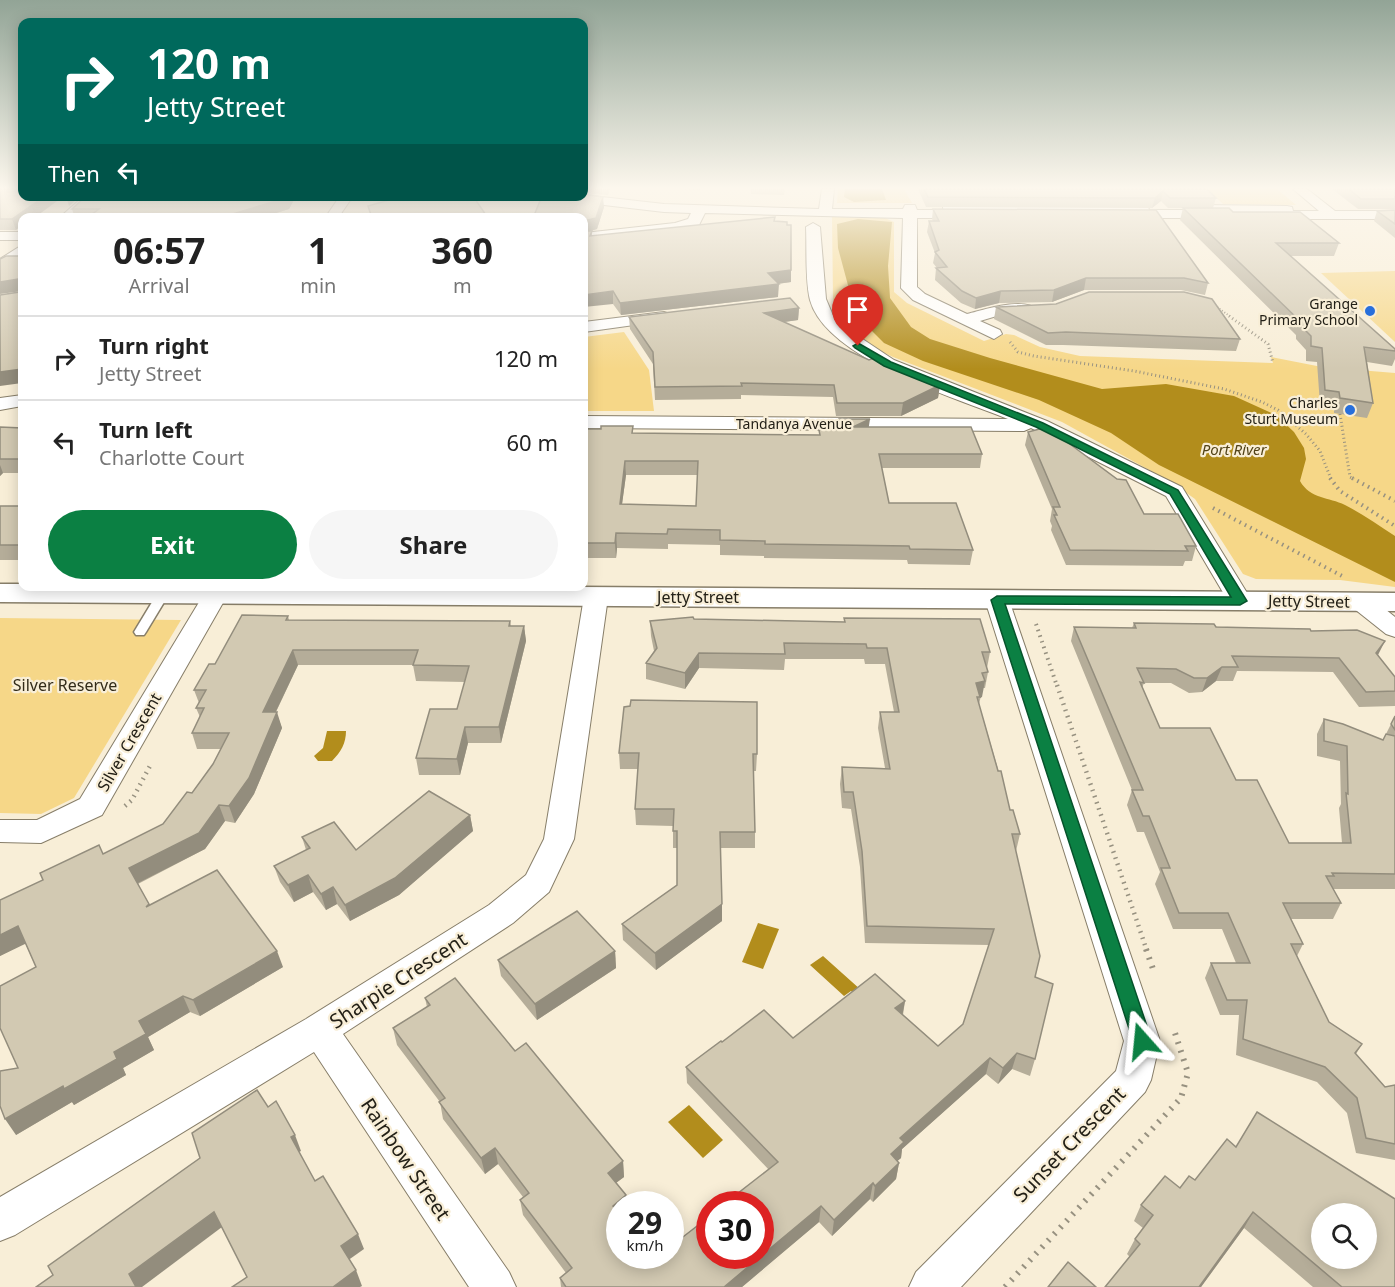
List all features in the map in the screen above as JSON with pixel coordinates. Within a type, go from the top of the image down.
[{"type":"street","points":[[817,249],[810,299],[840,333],[888,364],[1040,425],[1174,492],[1240,601]]},
{"type":"street","points":[[910,249],[909,288],[919,297],[994,334]]},
{"type":"street","points":[[0,266],[18,252]]},
{"type":"street","points":[[966,320],[999,310],[1045,309]]},
{"type":"street","points":[[588,326],[675,315]]},
{"type":"street","points":[[0,404],[18,402]]},
{"type":"street","points":[[0,419],[18,419]]},
{"type":"street","name":"Tandanya Avenue","points":[[588,422],[1040,425]]},
{"type":"street","name":"Jetty Street","points":[[0,593],[216,594],[439,591],[596,597],[1240,601],[1354,591],[1395,602]]},
{"type":"street","points":[[1354,591],[1395,629]]},
{"type":"street","name":"Silver Crescent","points":[[0,831],[41,832],[91,807],[216,594]]},
{"type":"street","name":"Sharpie Crescent","points":[[0,1220],[319,1030],[501,914],[538,883],[559,838],[596,597]]},
{"type":"street","name":"Sunset Crescent","points":[[931,1287],[1132,1080],[1142,1041],[997,600]]},
{"type":"street","name":"Rainbow Street","points":[[319,1030],[494,1287]]},
{"type":"lane","points":[[140,632],[163,594]]},
{"type":"path","points":[[1217,307],[1268,344],[1273,363]]},
{"type":"path","points":[[994,334],[1012,343],[1018,352],[1134,370],[1224,389],[1262,402],[1278,410],[1306,434],[1320,451],[1329,477],[1340,491],[1395,526]]},
{"type":"path","points":[[1340,414],[1350,477],[1395,501]]},
{"type":"path","points":[[1205,504],[1354,591]]},
{"type":"green space","points":[[832,249],[894,249],[894,292],[907,303],[984,341],[1006,334],[1014,335],[1040,347],[1080,356],[1273,363],[1271,357],[1322,367],[1395,373],[1395,587],[1340,580],[1256,579],[1243,574],[1195,499],[1171,482],[1062,422],[893,357],[860,341],[839,318],[833,299]]},
{"type":"green space","points":[[1395,271],[1395,342],[1321,273]]},
{"type":"green space","points":[[624,332],[649,370],[654,411],[588,411],[588,336]]},
{"type":"green space","name":"Silver Reserve","points":[[0,618],[181,620],[74,798],[41,814],[0,813]]},
{"type":"water","name":"Port River","points":[[838,249],[890,249],[890,298],[911,327],[930,339],[1102,389],[1166,384],[1234,396],[1276,415],[1294,432],[1304,448],[1306,459],[1300,481],[1304,487],[1314,494],[1352,509],[1395,536],[1395,582],[1159,465],[1111,433],[1039,400],[923,361],[884,343],[864,323],[852,300]]},
{"type":"water","points":[[327,731],[346,731],[344,743],[332,761],[318,761],[314,756],[323,748]]},
{"type":"water","points":[[758,923],[779,929],[763,969],[742,962]]},
{"type":"water","points":[[823,956],[861,990],[855,994],[851,991],[844,996],[810,965]]},
{"type":"water","points":[[689,1105],[723,1140],[703,1158],[668,1122]]},
{"type":"building","points":[[588,249],[791,249],[791,270],[768,273],[779,284],[620,303],[613,291],[588,294]]},
{"type":"building","points":[[1184,249],[1208,283],[1184,278],[1086,278],[1054,290],[1001,291],[976,298],[962,291],[936,268],[947,267],[935,252],[939,250]]},
{"type":"building","points":[[1226,249],[1283,249],[1395,349],[1395,351],[1364,347],[1373,403],[1340,398],[1339,392],[1325,390],[1322,348],[1311,346],[1311,336],[1300,325],[1300,321]]},
{"type":"building","points":[[6,256],[18,256],[18,279],[0,282],[0,259]]},
{"type":"building","points":[[18,292],[18,370],[0,372],[0,295]]},
{"type":"building","points":[[1089,292],[1184,292],[1212,299],[1240,339],[1048,333],[996,307],[1056,304]]},
{"type":"building","points":[[790,298],[799,308],[764,313],[869,360],[874,358],[940,385],[903,403],[837,403],[834,385],[741,383],[742,386],[655,387],[653,352],[629,317]]},
{"type":"building","points":[[839,419],[870,419],[853,427],[971,427],[982,454],[879,454],[889,503],[956,503],[973,550],[910,549],[909,546],[765,544],[765,541],[720,540],[720,530],[668,529],[667,534],[616,533],[615,543],[588,543],[588,429],[601,429],[601,426],[633,426],[632,433],[820,435],[819,430],[837,430],[836,427],[840,427]],"holes":[[[625,461],[698,461],[696,506],[620,504]]]},
{"type":"building","points":[[0,427],[18,428],[18,459],[0,459]]},
{"type":"building","points":[[1047,427],[1117,479],[1126,480],[1144,514],[1178,514],[1196,546],[1185,546],[1188,551],[1070,550],[1054,515],[1057,515],[1053,507],[1060,507],[1028,432]]},
{"type":"building","points":[[0,506],[18,506],[18,545],[0,545]]},
{"type":"building","points":[[242,615],[288,616],[286,620],[510,621],[509,626],[524,626],[499,727],[465,727],[457,759],[416,758],[430,709],[457,709],[469,666],[413,665],[418,650],[293,650],[263,712],[277,712],[249,778],[229,806],[219,805],[199,833],[129,868],[149,904],[146,907],[217,870],[277,951],[193,1000],[183,996],[139,1021],[146,1034],[114,1052],[117,1059],[5,1119],[0,1106],[0,1071],[18,1068],[0,1028],[0,986],[36,967],[18,926],[0,935],[0,900],[43,880],[40,873],[99,845],[103,854],[163,824],[187,792],[192,793],[213,764],[229,733],[192,733],[204,708],[196,708],[206,690],[194,690],[209,664],[215,664]]},
{"type":"building","points":[[693,617],[694,619],[845,622],[844,618],[980,619],[990,652],[982,652],[988,672],[982,673],[985,681],[976,683],[980,697],[977,697],[998,771],[1001,771],[1010,810],[1013,810],[1020,834],[1012,834],[1040,956],[1035,977],[1053,984],[1035,1059],[1017,1053],[1003,1068],[990,1058],[900,1138],[904,1142],[891,1154],[899,1163],[875,1186],[873,1183],[834,1220],[821,1206],[774,1245],[774,1191],[741,1191],[778,1162],[686,1067],[764,1010],[793,1038],[875,974],[905,1001],[895,1008],[938,1046],[963,1024],[994,929],[867,926],[862,851],[853,792],[844,792],[842,767],[890,769],[880,712],[899,712],[887,648],[867,648],[866,644],[784,643],[785,654],[699,653],[685,673],[646,663],[657,648],[650,621]]},
{"type":"building","points":[[1134,623],[1214,624],[1216,627],[1310,629],[1311,631],[1357,630],[1385,641],[1376,653],[1395,677],[1395,691],[1366,692],[1339,658],[1232,656],[1238,667],[1222,667],[1207,678],[1194,678],[1176,669],[1137,668],[1144,683],[1140,682],[1160,728],[1210,728],[1236,780],[1257,780],[1289,843],[1351,843],[1346,793],[1348,794],[1347,746],[1324,741],[1324,719],[1383,740],[1386,734],[1395,736],[1395,874],[1332,873],[1334,876],[1326,876],[1341,903],[1283,903],[1303,944],[1291,944],[1329,1022],[1362,1044],[1355,1053],[1385,1087],[1395,1085],[1395,1144],[1366,1138],[1357,1098],[1325,1067],[1243,1039],[1247,1000],[1227,1000],[1211,963],[1250,963],[1228,913],[1179,913],[1161,868],[1170,868],[1149,816],[1143,816],[1132,790],[1143,790],[1074,627],[1136,628]]},
{"type":"building","points":[[631,700],[757,702],[757,754],[753,754],[755,832],[720,832],[722,904],[655,953],[622,924],[677,885],[677,831],[673,831],[674,809],[635,809],[639,753],[619,753],[624,707],[630,706]]},
{"type":"building","points":[[1395,716],[1395,730],[1391,724]]},
{"type":"building","points":[[429,791],[470,815],[395,878],[345,905],[333,887],[321,894],[308,875],[288,885],[274,866],[310,848],[302,837],[334,822],[356,850]]},
{"type":"building","points":[[577,911],[615,951],[535,1004],[498,960]]},
{"type":"building","points":[[455,978],[515,1051],[526,1043],[623,1161],[608,1173],[623,1191],[606,1191],[606,1269],[684,1269],[684,1236],[696,1227],[696,1269],[746,1269],[724,1287],[566,1287],[560,1278],[572,1268],[520,1200],[529,1193],[495,1148],[481,1158],[439,1102],[445,1098],[393,1028],[430,1005],[425,998]]},
{"type":"building","points":[[257,1090],[268,1107],[276,1101],[295,1135],[291,1137],[315,1181],[323,1176],[358,1234],[341,1246],[356,1270],[333,1287],[232,1287],[247,1277],[214,1212],[129,1274],[136,1287],[36,1287],[53,1275],[48,1266],[200,1158],[192,1133]]},
{"type":"building","points":[[1257,1112],[1395,1199],[1395,1287],[1342,1287],[1321,1269],[1377,1269],[1377,1203],[1311,1203],[1311,1261],[1253,1212],[1199,1287],[1105,1287],[1140,1244],[1135,1239],[1153,1215],[1141,1205],[1165,1176],[1180,1188],[1189,1176],[1195,1180],[1227,1139],[1236,1147]]},
{"type":"building","points":[[1068,1262],[1096,1287],[1048,1287]]},
{"type":"place","name":"Grange Primary School","points":[[1370,311]]},
{"type":"place","name":"Charles Sturt Museum","points":[[1350,410]]},
{"type":"route","points":[[858,346],[888,364],[1040,425],[1174,492],[1240,601],[997,600],[1142,1041]]}]
